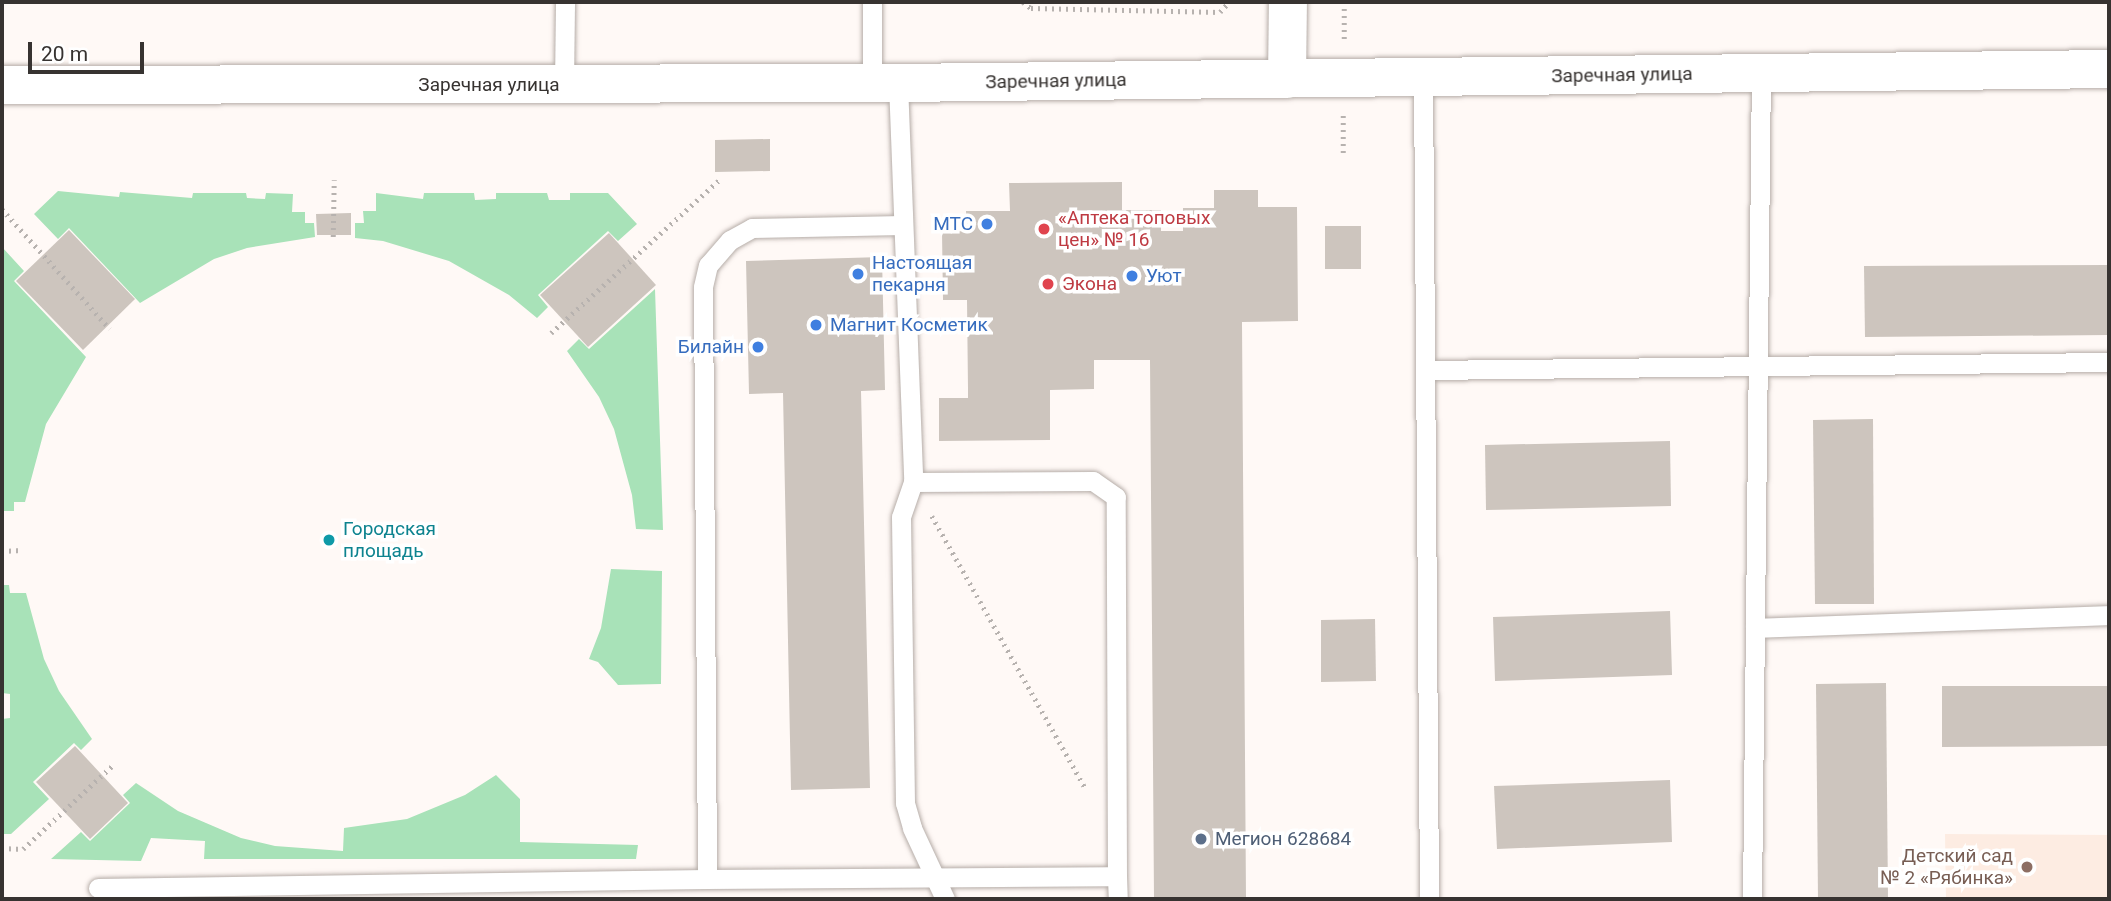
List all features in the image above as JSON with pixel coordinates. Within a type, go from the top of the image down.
[{"type":"main road","points":[[1287,79],[1288,2]]},
{"type":"main road","name":"Заречная улица","points":[[2,85],[885,83],[2109,69]]},
{"type":"lane","points":[[564,85],[565,2]]},
{"type":"lane","points":[[872,2],[903,225],[913,482],[901,517],[905,803],[912,828],[938,879],[944,899]]},
{"type":"lane","points":[[1752,899],[1760,74]]},
{"type":"lane","points":[[1423,77],[1429,899]]},
{"type":"lane","points":[[707,879],[703,287],[708,265],[730,240],[752,228],[903,225]]},
{"type":"lane","points":[[1425,370],[2109,362]]},
{"type":"lane","points":[[913,482],[1093,481],[1116,497],[1118,899]]},
{"type":"lane","points":[[1755,628],[2109,615]]},
{"type":"lane","points":[[98,888],[1117,876]]},
{"type":"path","points":[[1023,2],[1031,8],[1220,12],[1229,2]]},
{"type":"path","points":[[551,333],[720,179]]},
{"type":"path","points":[[333,237],[334,180]]},
{"type":"path","points":[[2,209],[110,329]]},
{"type":"path","points":[[913,482],[1118,844]]},
{"type":"path","points":[[2,551],[22,550]]},
{"type":"path","points":[[2,848],[23,849],[114,764]]},
{"type":"shaded area","name":"Детский сад № 2 «Рябинка»","points":[[1945,834],[2109,835],[2109,899],[1946,899]]},
{"type":"green space","points":[[58,191],[119,197],[120,192],[192,198],[193,193],[246,193],[247,198],[265,199],[266,193],[293,194],[292,212],[305,212],[305,223],[314,223],[315,237],[247,248],[214,259],[140,303],[69,228],[58,239],[34,214]]},
{"type":"green space","points":[[376,193],[423,199],[424,193],[474,193],[475,200],[496,199],[496,193],[547,193],[549,200],[570,200],[570,193],[608,193],[637,224],[618,241],[608,231],[538,295],[548,307],[537,318],[509,295],[449,261],[383,241],[355,238],[355,223],[364,223],[363,211],[376,211]]},
{"type":"green space","points":[[2,247],[24,271],[14,281],[86,357],[46,424],[25,502],[14,502],[14,511],[2,511]]},
{"type":"green space","points":[[655,289],[663,530],[636,529],[632,495],[614,429],[599,397],[567,351],[579,339],[589,349]]},
{"type":"green space","points":[[611,569],[662,571],[661,684],[618,685],[598,662],[589,659],[601,628]]},
{"type":"green space","points":[[2,585],[9,585],[10,593],[26,593],[44,659],[59,691],[92,739],[81,750],[74,743],[33,782],[49,799],[11,834],[2,834],[2,719],[10,718],[10,694],[2,693]]},
{"type":"green space","points":[[496,775],[520,799],[520,842],[638,845],[636,859],[204,859],[205,841],[151,838],[141,861],[51,859],[81,832],[90,841],[130,803],[123,795],[136,783],[178,811],[241,838],[275,846],[343,851],[344,828],[407,819],[465,795]]},
{"type":"building","points":[[770,139],[770,171],[715,172],[715,140]]},
{"type":"building","points":[[1122,182],[1122,210],[1161,210],[1161,231],[1183,231],[1183,208],[1214,208],[1214,190],[1258,190],[1258,207],[1297,207],[1298,321],[1242,322],[1246,899],[1154,899],[1150,360],[1094,360],[1094,389],[1050,390],[1050,440],[939,441],[939,398],[968,398],[967,300],[943,300],[942,232],[967,231],[966,211],[1010,211],[1009,183]]},
{"type":"building","points":[[351,213],[351,235],[317,235],[316,214]]},
{"type":"building","points":[[1325,226],[1361,226],[1361,269],[1325,269]]},
{"type":"building","points":[[69,230],[135,299],[83,350],[16,281]]},
{"type":"building","points":[[609,233],[656,285],[588,347],[540,295]]},
{"type":"building","points":[[882,257],[885,390],[861,391],[870,788],[791,790],[783,393],[749,394],[746,261]]},
{"type":"building","points":[[2109,265],[2109,335],[1865,337],[1864,266]]},
{"type":"building","points":[[1873,419],[1874,604],[1815,604],[1813,420]]},
{"type":"building","points":[[1670,441],[1671,506],[1486,510],[1485,445]]},
{"type":"building","points":[[1670,611],[1672,675],[1495,681],[1493,617]]},
{"type":"building","points":[[1375,619],[1376,681],[1321,682],[1321,620]]},
{"type":"building","points":[[1886,683],[1888,899],[1818,899],[1816,684]]},
{"type":"building","points":[[1942,686],[2109,686],[2109,746],[1942,747]]},
{"type":"building","points":[[75,746],[128,803],[90,839],[36,782]]},
{"type":"building","points":[[1670,780],[1672,842],[1497,849],[1494,786]]},
{"type":"place","name":"МТС","points":[[987,224]]},
{"type":"place","name":"«Аптека топовых цен» № 16","points":[[1044,229]]},
{"type":"place","name":"Настоящая пекарня","points":[[858,274]]},
{"type":"place","name":"Уют","points":[[1132,276]]},
{"type":"place","name":"Экона","points":[[1048,284]]},
{"type":"place","name":"Магнит Косметик","points":[[816,325]]},
{"type":"place","name":"Билайн","points":[[758,347]]},
{"type":"place","name":"Городская площадь","points":[[329,540]]},
{"type":"place","name":"Мегион 628684","points":[[1201,839]]},
{"type":"place","name":"Детский сад № 2 «Рябинка»","points":[[2027,867]]}]
